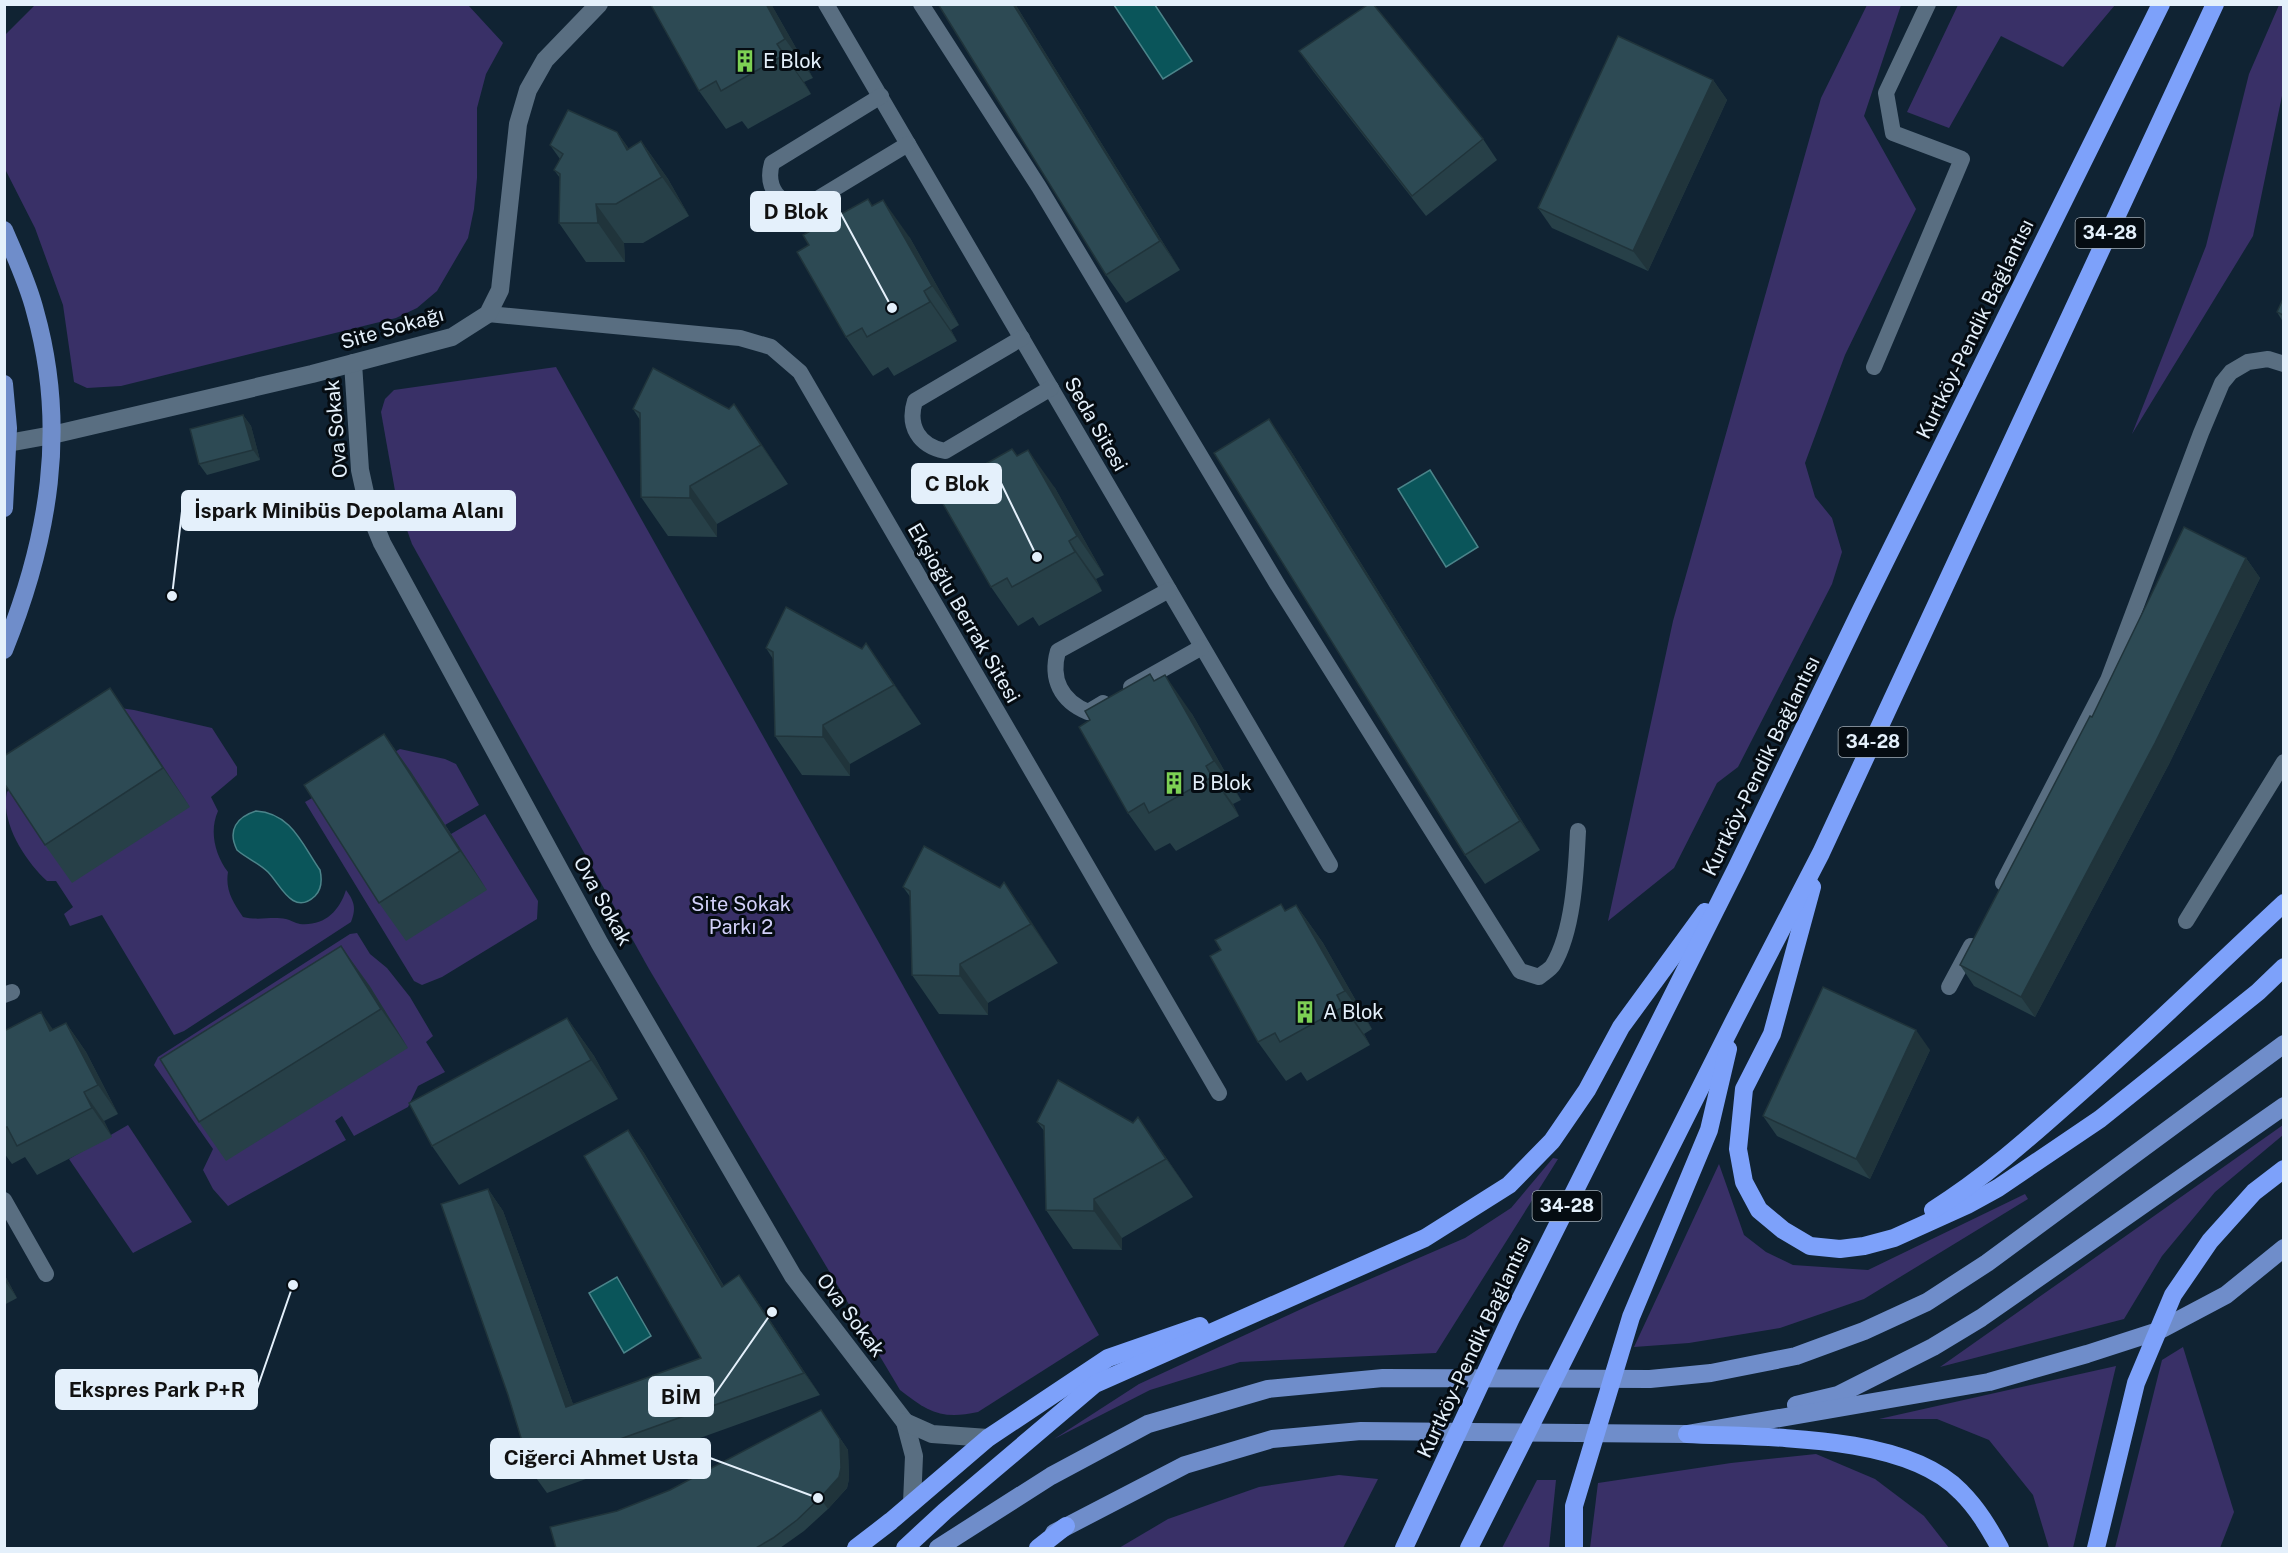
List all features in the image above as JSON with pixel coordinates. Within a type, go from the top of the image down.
[{"type":"highway","name":"Kurtköy-Pendik Bağlantısı","points":[[1404,1548],[1511,1318],[1737,867],[1856,620],[2161,4]]},
{"type":"highway","name":"34-28","points":[[1469,1548],[1821,853],[2215,4]]},
{"type":"highway","points":[[1821,853],[1772,1034],[1744,1089],[1738,1149],[1744,1182],[1759,1210],[1783,1230],[1810,1246],[1840,1249],[1864,1246],[1894,1238],[1998,1188],[2100,1119],[2258,992],[2283,968]]},
{"type":"highway","points":[[905,1548],[945,1511],[1095,1384],[1425,1238],[1509,1185],[1551,1141],[1587,1090],[1621,1027],[1737,867]]},
{"type":"highway","points":[[1810,1246],[1840,1246],[1872,1239],[1915,1221],[1970,1185],[1996,1166],[2150,1030],[2283,903]]},
{"type":"highway","points":[[1574,1548],[1574,1506],[1631,1317],[1709,1130],[1735,1019]]},
{"type":"highway","points":[[2096,1548],[2136,1383],[2173,1295],[2210,1241],[2254,1192],[2283,1169]]},
{"type":"highway","points":[[856,1548],[988,1438],[1108,1358],[1318,1285]]},
{"type":"highway","points":[[1687,1434],[1829,1442],[1883,1452],[1925,1466],[1960,1490],[1985,1520],[2000,1548]]},
{"type":"highway","points":[[1038,1548],[1066,1526]]},
{"type":"main road","points":[[4,230],[35,310],[47,366],[52,435],[51,481],[40,540],[19,612],[4,650]]},
{"type":"main road","points":[[4,384],[8,443],[4,508]]},
{"type":"main road","points":[[2255,1064],[2283,1035]]},
{"type":"main road","points":[[938,1548],[1051,1476],[1148,1424],[1268,1389],[1383,1378],[1650,1379],[1711,1373],[1796,1356],[1864,1331],[1927,1302],[1987,1263],[2283,1044]]},
{"type":"main road","points":[[1687,1434],[1838,1395],[1933,1347],[1981,1318],[2283,1106]]},
{"type":"main road","points":[[1030,1548],[1066,1526],[1185,1465],[1272,1439],[1360,1431],[1687,1434],[1989,1382],[2158,1331],[2226,1295],[2283,1248]]},
{"type":"street","points":[[488,314],[500,290],[519,124],[528,90],[545,60],[599,4]]},
{"type":"street","name":"Site Sokağı","points":[[8,443],[52,435],[452,337],[488,314]]},
{"type":"street","name":"Ova Sokak","points":[[353,363],[360,470],[369,511],[382,543],[600,944],[793,1276],[905,1422],[914,1456],[912,1503]]},
{"type":"street","name":"Ova Sokak","points":[[905,1422],[932,1434],[988,1438]]},
{"type":"lane","name":"Seda Sitesi","points":[[826,4],[1330,865]]},
{"type":"lane","points":[[921,4],[1039,187],[1279,587],[1520,971],[1539,977],[1552,967],[1563,940],[1571,906],[1576,876],[1578,831]]},
{"type":"lane","points":[[1874,367],[1962,159],[1893,133],[1886,93],[1928,4]]},
{"type":"lane","points":[[880,96],[772,163],[770,181],[773,190],[786,203],[804,207],[908,144]]},
{"type":"lane","name":"Ekşioğlu Berrak Sitesi","points":[[488,314],[740,338],[771,347],[800,372],[1219,1093]]},
{"type":"lane","points":[[1022,338],[915,401],[912,421],[915,430],[927,445],[945,451],[1051,388]]},
{"type":"lane","points":[[1993,902],[2108,680],[2222,383],[2231,372],[2248,362],[2268,359],[2283,364]]},
{"type":"lane","points":[[1169,590],[1058,651],[1054,672],[1061,692],[1068,701],[1088,712],[1202,647]]},
{"type":"lane","points":[[2186,921],[2283,762]]},
{"type":"lane","points":[[1950,987],[1977,934]]},
{"type":"lane","points":[[4,1200],[46,1274]]},
{"type":"green space","points":[[1958,4],[2115,5],[2063,67],[2001,36],[1949,128],[1907,112]]},
{"type":"green space","points":[[35,5],[468,5],[503,43],[486,74],[477,108],[477,178],[468,238],[437,291],[417,308],[396,318],[121,386],[87,388],[74,382],[63,305],[35,228],[5,169],[5,35]]},
{"type":"green space","points":[[1867,5],[1901,5],[1864,116],[1916,209],[1845,355],[1805,463],[1815,497],[1832,518],[1842,552],[1832,584],[1738,767],[1717,783],[1674,868],[1608,921],[1673,621],[1821,98]]},
{"type":"green space","points":[[2279,5],[2283,5],[2283,91],[2253,236],[2132,434],[2206,246],[2249,74]]},
{"type":"green space","name":"Site Sokak Parkı 2","points":[[556,367],[1099,1335],[978,1412],[955,1415],[936,1412],[927,1409],[900,1390],[649,969],[412,544],[397,502],[381,412],[385,399],[394,390]]},
{"type":"green space","points":[[113,707],[212,728],[237,767],[237,775],[211,797],[218,811],[214,827],[217,851],[228,872],[231,896],[243,917],[281,918],[300,924],[316,923],[335,911],[346,890],[354,906],[351,922],[184,1031],[174,1035],[102,915],[70,926],[64,914],[73,907],[56,881],[47,881],[30,863],[16,840],[7,816],[7,792],[87,711]]},
{"type":"green space","points":[[400,749],[445,759],[456,764],[479,805],[445,825],[451,834],[485,814],[538,901],[537,919],[442,977],[422,985],[414,981],[305,802]]},
{"type":"green space","points":[[357,933],[370,954],[387,968],[410,997],[433,1036],[426,1042],[445,1072],[418,1086],[408,1107],[354,1136],[342,1116],[335,1121],[346,1140],[228,1206],[213,1189],[203,1170],[213,1149],[154,1065],[158,1057],[350,934]]},
{"type":"green space","points":[[128,1125],[192,1222],[133,1253],[69,1159]]},
{"type":"green space","points":[[2283,1125],[2283,1135],[2215,1192],[2162,1256],[2124,1319],[1940,1367]]},
{"type":"green space","points":[[1553,1158],[1558,1159],[1436,1353],[1240,1362],[1150,1390],[1054,1439],[1139,1384],[1310,1305],[1465,1238],[1511,1208]]},
{"type":"green space","points":[[1719,1164],[1744,1235],[1766,1252],[1793,1265],[1868,1270],[2025,1194],[2028,1199],[1864,1299],[1780,1328],[1689,1343],[1634,1347]]},
{"type":"green space","points":[[2183,1347],[2234,1512],[2220,1548],[2115,1548],[2162,1360]]},
{"type":"green space","points":[[2116,1366],[2073,1548],[2049,1548],[2033,1495],[1989,1440],[1937,1419],[1879,1419]]},
{"type":"green space","points":[[1816,1454],[1875,1479],[1924,1516],[1949,1548],[1590,1548],[1598,1483],[1731,1463]]},
{"type":"green space","points":[[1339,1475],[1378,1479],[1343,1548],[1119,1548],[1168,1519],[1259,1487]]},
{"type":"green space","points":[[1537,1480],[1556,1480],[1549,1548],[1502,1548]]},
{"type":"shaded area","points":[[1114,5],[1155,5],[1192,61],[1163,79]]},
{"type":"shaded area","points":[[1430,470],[1478,547],[1446,567],[1398,489]]},
{"type":"shaded area","points":[[256,811],[278,817],[301,840],[320,870],[320,887],[315,896],[300,903],[294,901],[273,877],[237,850],[233,836],[236,825],[244,817]]},
{"type":"shaded area","points":[[617,1277],[651,1336],[624,1353],[589,1293]]},
{"type":"building","points":[[766,4],[785,39],[777,44],[784,55],[721,91],[716,81],[699,91],[651,5]]},
{"type":"building","points":[[938,4],[1013,4],[1160,241],[1106,275]]},
{"type":"building","points":[[1369,4],[1373,4],[1483,139],[1412,196],[1299,51]]},
{"type":"building","points":[[1618,36],[1713,80],[1633,251],[1538,208]]},
{"type":"building","points":[[568,110],[617,132],[627,150],[641,141],[662,177],[616,204],[596,204],[598,223],[559,223],[560,174],[554,170],[563,154],[550,145]]},
{"type":"building","points":[[868,199],[872,206],[883,200],[932,286],[924,291],[930,302],[867,337],[862,328],[846,337],[797,252],[809,245],[803,235]]},
{"type":"building","points":[[2283,299],[2283,315],[2277,312]]},
{"type":"building","points":[[653,368],[729,409],[734,404],[761,445],[690,486],[690,498],[641,497],[640,413],[633,409]]},
{"type":"building","points":[[243,415],[253,450],[199,464],[190,429]]},
{"type":"building","points":[[1269,419],[1520,821],[1465,855],[1214,453]]},
{"type":"building","points":[[1012,449],[1017,456],[1028,450],[1077,536],[1069,541],[1075,552],[1012,587],[1007,578],[991,587],[942,502],[953,495],[948,485]]},
{"type":"building","points":[[2184,527],[2246,558],[2155,743],[2021,997],[1960,965],[2090,716],[2092,717]]},
{"type":"building","points":[[786,607],[862,649],[866,643],[894,685],[823,725],[823,737],[775,736],[773,652],[766,648]]},
{"type":"building","points":[[1150,674],[1154,681],[1165,675],[1214,761],[1206,766],[1212,777],[1149,813],[1144,803],[1128,813],[1079,727],[1090,720],[1085,711]]},
{"type":"building","points":[[110,688],[163,768],[45,845],[4,783],[4,756]]},
{"type":"building","points":[[384,734],[460,851],[379,903],[304,785]]},
{"type":"building","points":[[924,846],[1000,888],[1004,882],[1031,924],[960,964],[960,976],[912,975],[910,891],[903,887]]},
{"type":"building","points":[[1281,904],[1285,911],[1296,905],[1345,991],[1337,995],[1343,1007],[1280,1042],[1275,1033],[1258,1042],[1210,956],[1221,950],[1215,940]]},
{"type":"building","points":[[341,946],[381,1009],[199,1122],[160,1059]]},
{"type":"building","points":[[1823,987],[1916,1030],[1856,1159],[1763,1116]]},
{"type":"building","points":[[41,1012],[50,1031],[66,1023],[98,1085],[84,1092],[92,1108],[17,1146],[7,1127],[4,1128],[4,1031]]},
{"type":"building","points":[[567,1018],[591,1060],[432,1146],[409,1103]]},
{"type":"building","points":[[1058,1080],[1133,1123],[1138,1117],[1166,1159],[1094,1199],[1094,1211],[1046,1210],[1044,1126],[1037,1122]]},
{"type":"building","points":[[628,1130],[722,1287],[739,1275],[804,1373],[531,1471],[508,1395],[441,1204],[488,1189],[566,1407],[701,1358],[584,1156]]},
{"type":"building","points":[[821,1410],[840,1439],[839,1477],[797,1520],[756,1548],[556,1548],[550,1527],[617,1511],[670,1490]]},
{"type":"place","name":"E Blok","points":[[745,61]]},
{"type":"place","name":"D Blok","points":[[892,308]]},
{"type":"place","name":"C Blok","points":[[1037,557]]},
{"type":"place","name":"İspark Minibüs Depolama Alanı","points":[[172,596]]},
{"type":"place","name":"B Blok","points":[[1174,783]]},
{"type":"place","name":"A Blok","points":[[1305,1012]]},
{"type":"place","name":"Ekspres Park P+R","points":[[293,1285]]},
{"type":"place","name":"BİM","points":[[772,1312]]},
{"type":"place","name":"Ciğerci Ahmet Usta","points":[[818,1498]]}]
